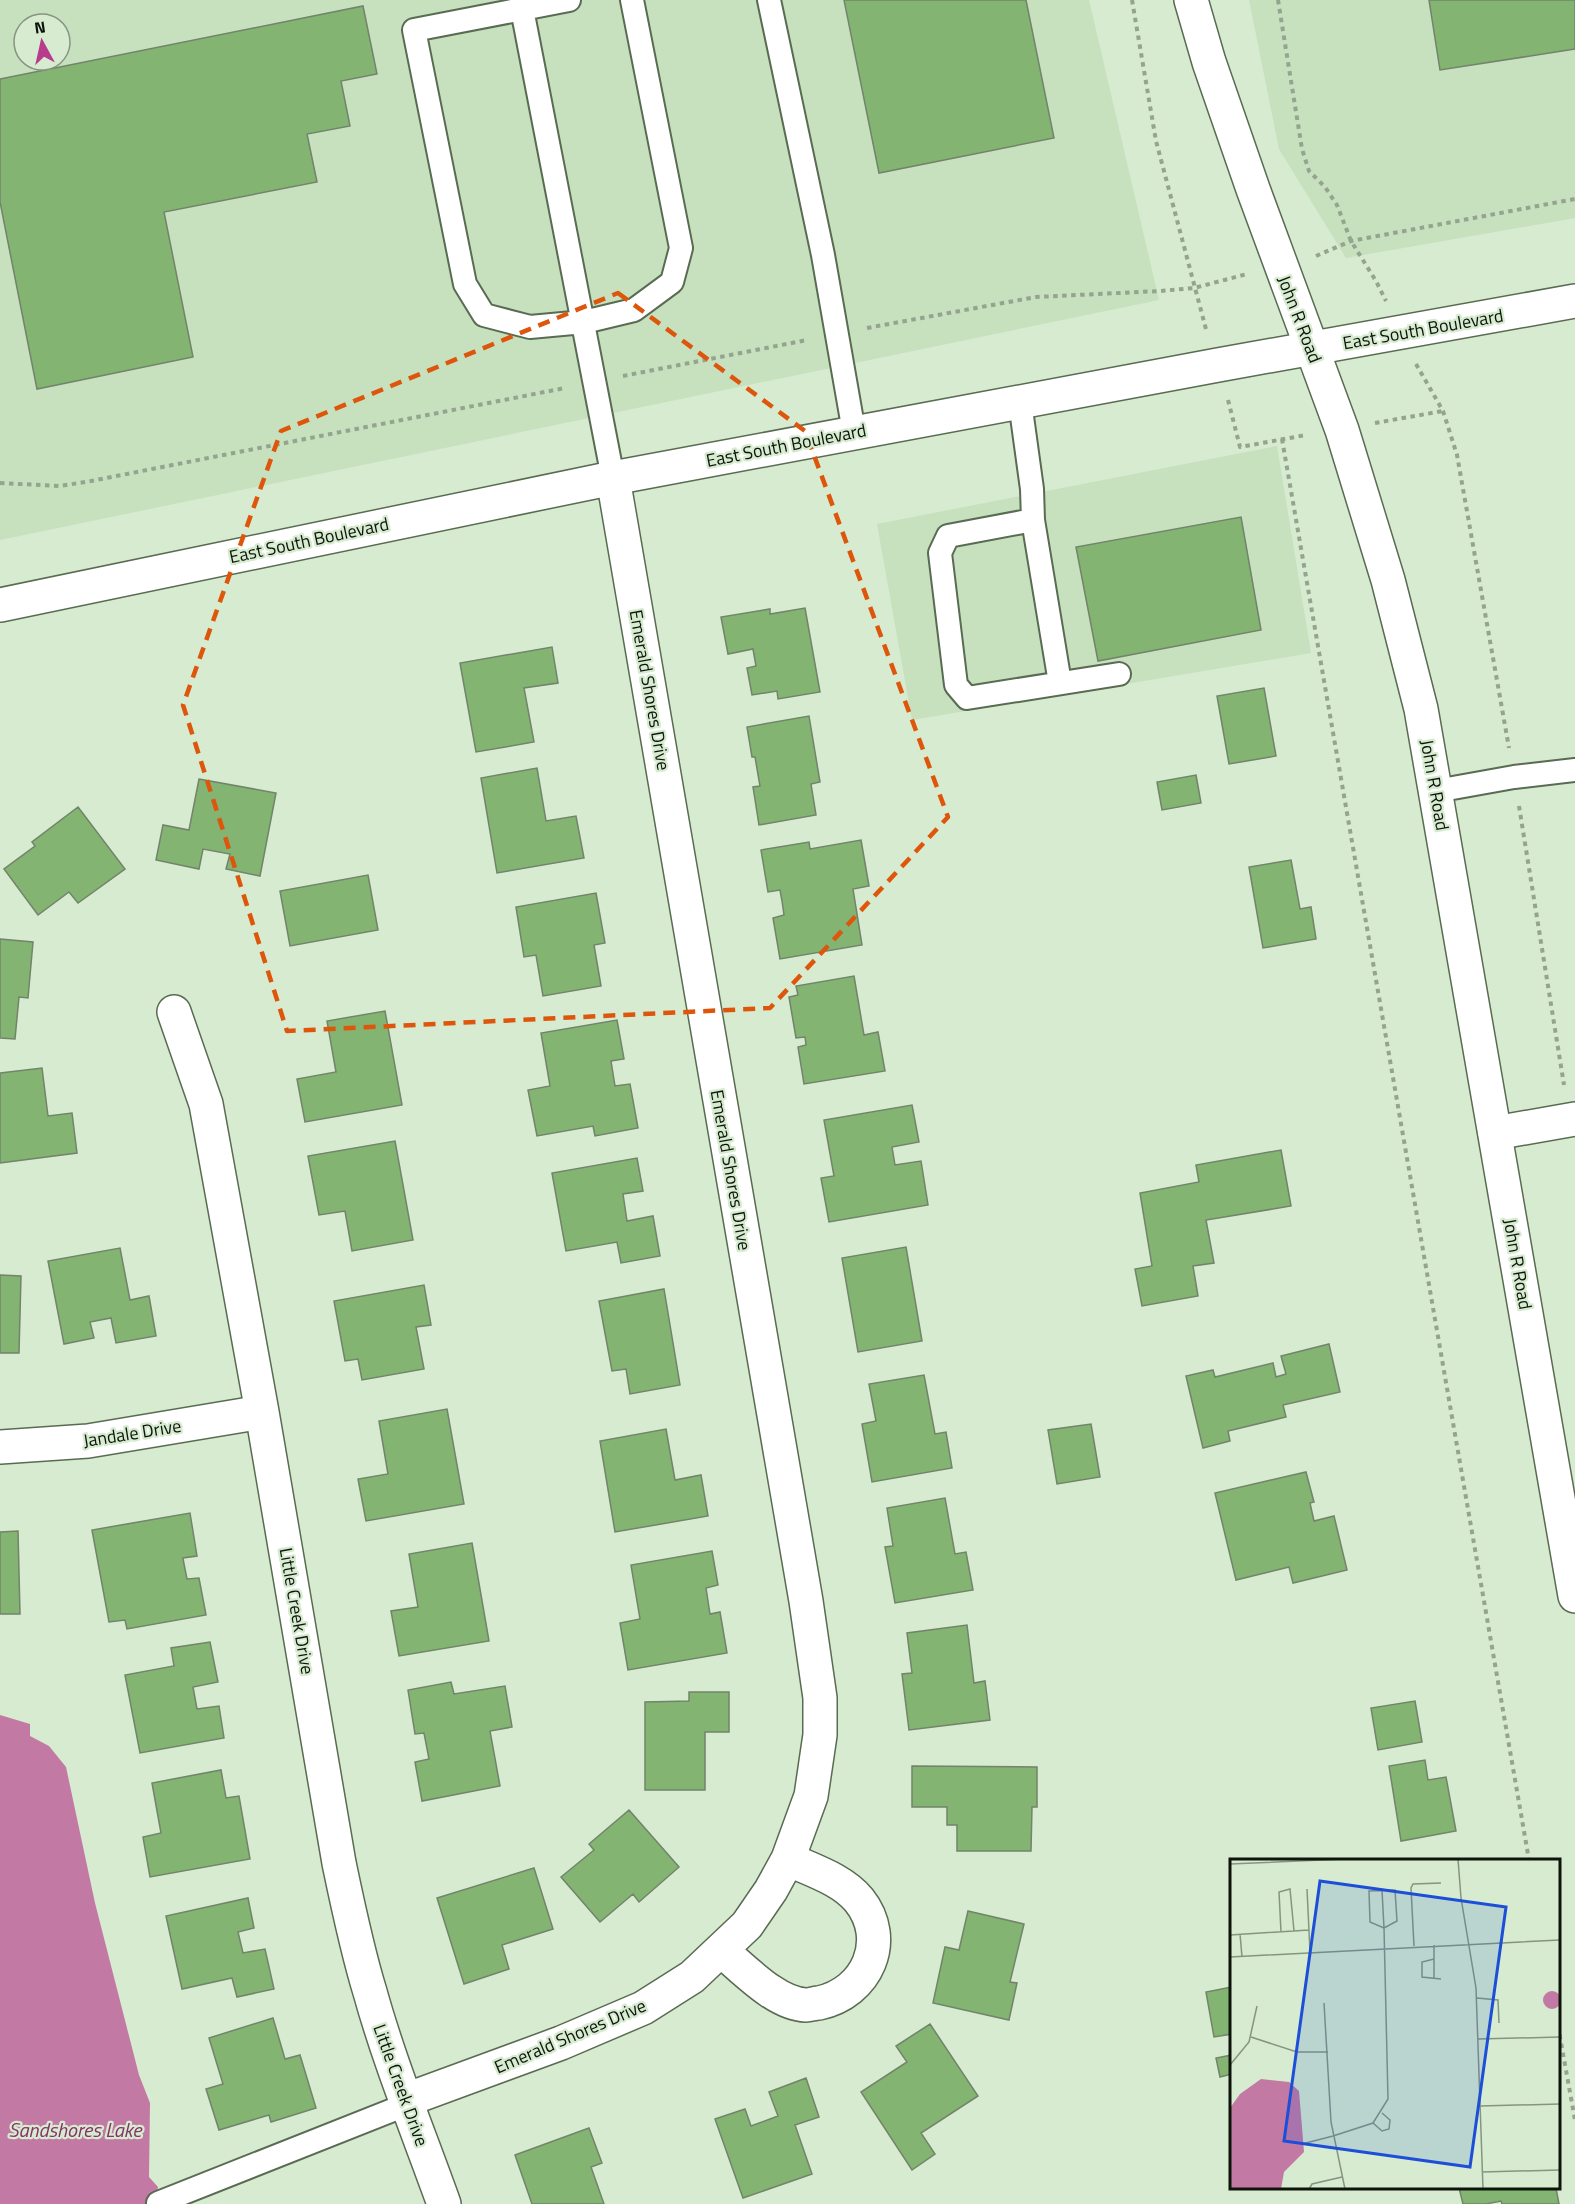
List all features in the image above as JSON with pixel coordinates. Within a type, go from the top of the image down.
[{"type":"street","name":"John R Road","points":[[1191,0],[1209,62],[1249,178],[1342,430],[1402,631],[1421,709],[1575,1596]]},
{"type":"street","name":"East South Boulevard","points":[[0,604],[613,478],[1575,301]]},
{"type":"street","name":"Emerald Shores Drive","points":[[407,2102],[561,2043],[644,2008],[692,1977],[747,1925],[771,1890],[788,1859],[811,1796],[816,1767],[820,1735],[820,1698],[815,1658],[613,478]]},
{"type":"street","name":"Little Creek Drive","points":[[174,1012],[206,1104],[262,1412],[339,1863],[370,1993],[444,2204]]},
{"type":"street","points":[[1495,1133],[1575,1119]]},
{"type":"street","name":"Jandale Drive","points":[[0,1447],[88,1441],[262,1412]]},
{"type":"street","points":[[722,1950],[781,1998],[805,2005],[827,2001],[846,1992],[861,1979],[869,1963],[873,1946],[871,1925],[860,1902],[848,1889],[788,1859]]},
{"type":"lane","points":[[569,0],[414,30],[465,284],[484,315],[530,327],[584,322],[634,310],[672,282],[681,248],[632,0]]},
{"type":"lane","points":[[769,0],[823,255],[854,432]]},
{"type":"lane","points":[[522,9],[613,478]]},
{"type":"lane","points":[[1020,402],[1032,489],[1033,520],[1060,683]]},
{"type":"lane","points":[[1033,520],[948,536],[940,553],[956,685],[967,698],[1119,674]]},
{"type":"lane","points":[[1436,791],[1514,777],[1575,770]]},
{"type":"lane","points":[[158,2203],[407,2102]]},
{"type":"path","points":[[1132,0],[1156,141],[1201,315]]},
{"type":"path","points":[[1278,0],[1302,149],[1309,171],[1326,187],[1337,205],[1351,241],[1376,281]]},
{"type":"path","points":[[1323,254],[1351,241],[1575,199]]},
{"type":"path","points":[[860,329],[1036,297],[1194,288],[1220,281]]},
{"type":"path","points":[[617,377],[811,339]]},
{"type":"path","points":[[1403,417],[1443,411],[1424,381]]},
{"type":"path","points":[[0,483],[60,486],[91,481],[570,387]]},
{"type":"path","points":[[1233,415],[1240,447],[1297,436]]},
{"type":"path","points":[[1282,439],[1529,1859]]},
{"type":"path","points":[[1560,2037],[1575,2120]]},
{"type":"highlighted area","points":[[618,293],[805,431],[948,817],[770,1008],[287,1031],[183,705],[281,431]]},
{"type":"shaded area","points":[[0,0],[1089,0],[1159,300],[0,540]]},
{"type":"shaded area","points":[[1249,0],[1575,0],[1575,218],[1346,258],[1279,149]]},
{"type":"shaded area","points":[[1277,446],[1311,653],[912,720],[877,524]]},
{"type":"water","name":"Sandshores Lake","points":[[0,1715],[30,1724],[30,1736],[49,1746],[66,1767],[95,1903],[139,2075],[150,2103],[149,2177],[158,2187],[156,2198],[159,2204],[0,2204]]},
{"type":"building","points":[[844,0],[1026,0],[1054,138],[879,173]]},
{"type":"building","points":[[1429,0],[1575,0],[1575,49],[1440,70]]},
{"type":"building","points":[[363,6],[377,74],[341,81],[350,126],[307,134],[317,182],[164,212],[193,357],[37,389],[0,202],[0,79],[35,72],[72,72],[72,65]]},
{"type":"building","points":[[1241,517],[1261,630],[1098,661],[1076,547]]},
{"type":"building","points":[[805,608],[820,692],[778,699],[777,691],[752,695],[747,668],[756,666],[753,649],[728,654],[721,617],[770,609],[770,614]]},
{"type":"building","points":[[552,647],[558,683],[524,688],[534,742],[476,752],[460,663]]},
{"type":"building","points":[[1264,688],[1276,756],[1229,764],[1217,696]]},
{"type":"building","points":[[809,716],[820,782],[811,784],[816,815],[759,825],[753,787],[760,786],[747,727]]},
{"type":"building","points":[[537,768],[546,821],[576,816],[584,858],[497,873],[481,778]]},
{"type":"building","points":[[1196,775],[1201,803],[1162,810],[1157,782]]},
{"type":"building","points":[[199,779],[276,793],[260,876],[226,869],[230,854],[203,849],[199,869],[156,860],[163,825],[189,830]]},
{"type":"building","points":[[78,807],[125,869],[78,903],[69,892],[38,915],[4,869],[35,846],[32,842]]},
{"type":"building","points":[[861,840],[869,886],[853,889],[862,945],[780,959],[773,918],[784,915],[782,901],[780,890],[768,892],[761,850],[809,842],[810,849]]},
{"type":"building","points":[[1291,860],[1300,909],[1311,907],[1316,939],[1263,948],[1249,867]]},
{"type":"building","points":[[368,875],[378,930],[290,946],[280,891]]},
{"type":"building","points":[[596,893],[605,943],[594,945],[601,986],[543,996],[536,955],[524,957],[516,907]]},
{"type":"building","points":[[0,939],[33,942],[28,998],[19,997],[15,1039],[0,1038]]},
{"type":"building","points":[[854,976],[864,1035],[878,1032],[885,1071],[804,1084],[798,1047],[806,1045],[805,1037],[796,1038],[789,997],[798,995],[796,986]]},
{"type":"building","points":[[385,1011],[402,1105],[305,1122],[297,1079],[336,1072],[327,1021]]},
{"type":"building","points":[[617,1020],[624,1059],[611,1061],[615,1086],[630,1084],[638,1128],[595,1136],[593,1126],[537,1136],[528,1090],[550,1086],[541,1033]]},
{"type":"building","points":[[42,1068],[48,1116],[72,1113],[77,1153],[0,1163],[0,1073]]},
{"type":"building","points":[[912,1105],[919,1142],[892,1147],[895,1165],[921,1161],[928,1205],[829,1222],[821,1178],[834,1176],[824,1120]]},
{"type":"building","points":[[395,1141],[413,1240],[352,1251],[345,1211],[319,1215],[308,1156]]},
{"type":"building","points":[[1281,1150],[1291,1206],[1206,1220],[1214,1263],[1193,1266],[1198,1296],[1142,1306],[1135,1269],[1152,1266],[1140,1193],[1199,1182],[1196,1165]]},
{"type":"building","points":[[637,1158],[643,1191],[623,1194],[627,1221],[653,1216],[660,1256],[621,1263],[617,1242],[566,1251],[552,1173]]},
{"type":"building","points":[[906,1247],[922,1341],[858,1352],[842,1258]]},
{"type":"building","points":[[120,1248],[130,1300],[149,1296],[156,1336],[116,1343],[111,1318],[90,1322],[94,1338],[64,1344],[48,1261]]},
{"type":"building","points":[[0,1275],[21,1276],[19,1353],[0,1353]]},
{"type":"building","points":[[424,1285],[431,1325],[416,1327],[424,1369],[362,1380],[358,1359],[345,1361],[334,1301]]},
{"type":"building","points":[[664,1289],[680,1385],[630,1394],[626,1369],[612,1371],[599,1301]]},
{"type":"building","points":[[1329,1344],[1340,1392],[1283,1405],[1286,1417],[1228,1431],[1230,1441],[1203,1448],[1186,1376],[1213,1370],[1215,1377],[1273,1363],[1276,1377],[1286,1374],[1281,1356]]},
{"type":"building","points":[[924,1375],[935,1434],[946,1432],[952,1468],[872,1482],[862,1424],[876,1421],[869,1384]]},
{"type":"building","points":[[447,1409],[464,1504],[366,1521],[358,1479],[388,1474],[379,1421]]},
{"type":"building","points":[[1091,1424],[1100,1477],[1057,1484],[1048,1430]]},
{"type":"building","points":[[666,1429],[675,1480],[701,1475],[708,1516],[615,1532],[600,1441]]},
{"type":"building","points":[[1306,1472],[1314,1502],[1310,1503],[1314,1521],[1334,1516],[1347,1570],[1293,1583],[1289,1567],[1236,1580],[1215,1493]]},
{"type":"building","points":[[945,1498],[955,1554],[966,1552],[973,1590],[895,1603],[885,1547],[893,1546],[887,1508]]},
{"type":"building","points":[[190,1513],[197,1556],[183,1558],[187,1579],[199,1578],[206,1615],[127,1629],[125,1620],[109,1622],[92,1530]]},
{"type":"building","points":[[18,1531],[20,1614],[0,1614],[0,1532]]},
{"type":"building","points":[[472,1543],[489,1641],[399,1656],[391,1611],[418,1607],[409,1554]]},
{"type":"building","points":[[712,1551],[718,1585],[706,1588],[710,1614],[720,1612],[727,1653],[628,1670],[620,1623],[640,1619],[631,1565]]},
{"type":"building","points":[[967,1625],[974,1683],[985,1681],[990,1720],[909,1730],[902,1674],[912,1673],[907,1633]]},
{"type":"building","points":[[210,1642],[218,1682],[193,1687],[197,1709],[219,1706],[224,1738],[140,1753],[125,1675],[174,1666],[171,1648]]},
{"type":"building","points":[[451,1682],[454,1694],[505,1686],[512,1727],[490,1731],[500,1786],[422,1801],[415,1762],[429,1759],[424,1733],[415,1734],[408,1690]]},
{"type":"building","points":[[689,1692],[729,1692],[729,1732],[705,1732],[705,1790],[645,1790],[645,1702],[689,1701]]},
{"type":"building","points":[[1415,1701],[1422,1742],[1378,1750],[1371,1708]]},
{"type":"building","points":[[1425,1760],[1428,1780],[1446,1777],[1456,1831],[1401,1841],[1389,1766]]},
{"type":"building","points":[[912,1766],[1037,1767],[1037,1807],[1032,1807],[1031,1851],[957,1851],[957,1825],[947,1825],[947,1807],[912,1807]]},
{"type":"building","points":[[221,1770],[226,1798],[239,1796],[250,1859],[150,1877],[143,1837],[161,1833],[152,1783]]},
{"type":"building","points":[[629,1810],[679,1867],[639,1902],[633,1894],[600,1922],[561,1877],[594,1850],[589,1844]]},
{"type":"building","points":[[534,1868],[553,1929],[502,1945],[509,1969],[464,1984],[437,1898]]},
{"type":"building","points":[[248,1898],[254,1928],[238,1932],[243,1953],[265,1949],[274,1989],[237,1997],[232,1978],[182,1989],[166,1916]]},
{"type":"building","points":[[968,1911],[1024,1924],[1010,1982],[1017,1983],[1009,2020],[933,2003],[945,1947],[959,1950]]},
{"type":"building","points":[[1230,1987],[1230,2034],[1214,2037],[1206,1992]]},
{"type":"building","points":[[273,2018],[285,2059],[300,2055],[316,2108],[271,2122],[269,2115],[219,2130],[206,2089],[223,2084],[209,2038]]},
{"type":"building","points":[[930,2024],[978,2096],[921,2133],[935,2154],[912,2170],[861,2092],[907,2062],[896,2046]]},
{"type":"building","points":[[1230,2055],[1230,2074],[1220,2077],[1216,2058]]},
{"type":"building","points":[[806,2078],[819,2117],[795,2125],[812,2174],[743,2198],[715,2119],[745,2109],[751,2126],[778,2116],[769,2092]]},
{"type":"building","points":[[589,2128],[602,2163],[591,2167],[604,2204],[532,2204],[515,2155]]},
{"type":"building","points":[[1459,2189],[1556,2189],[1559,2204],[1502,2204],[1501,2201],[1486,2204],[1463,2204]]}]
